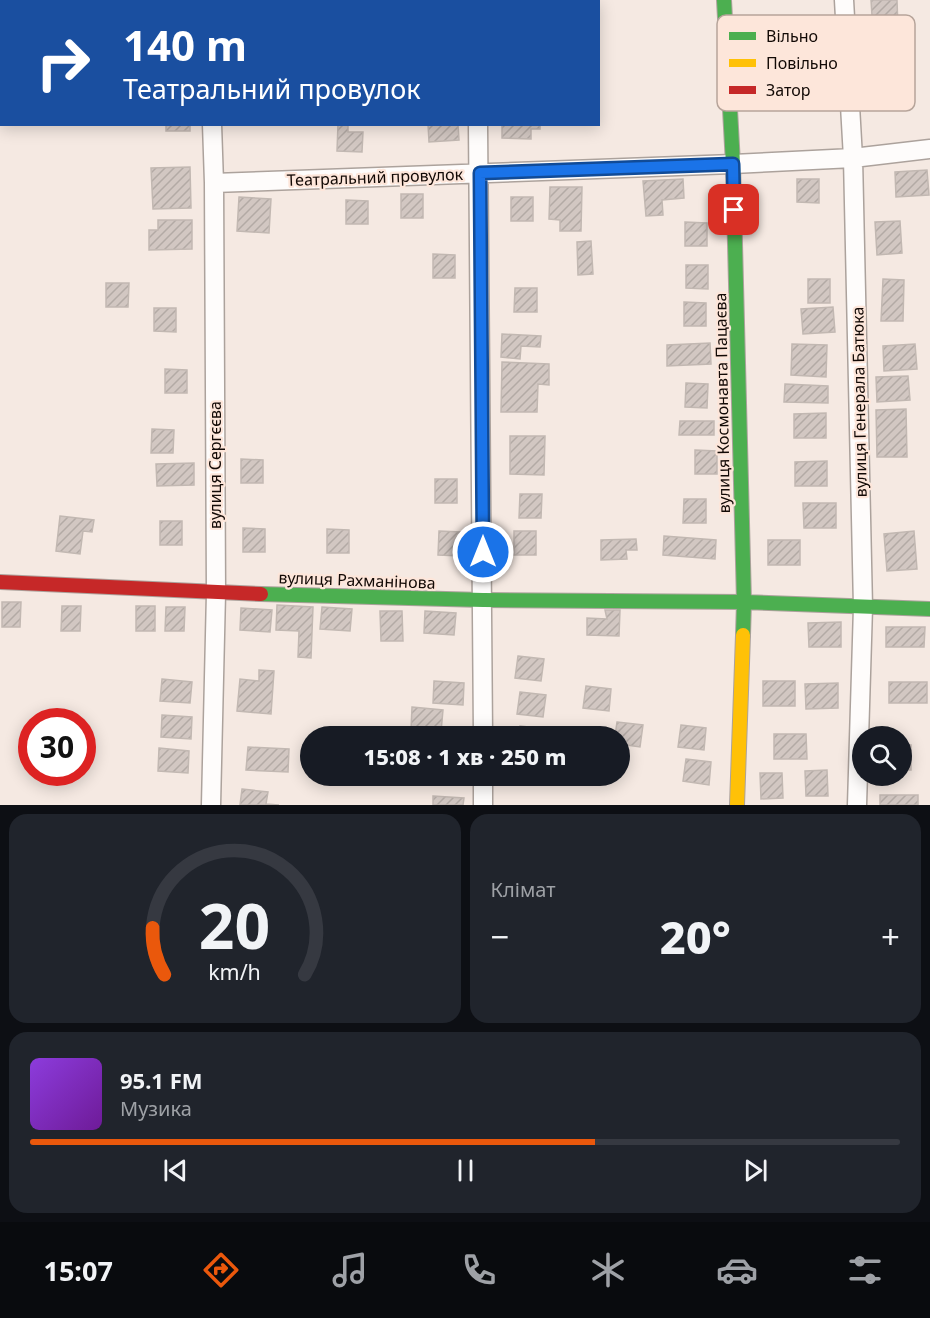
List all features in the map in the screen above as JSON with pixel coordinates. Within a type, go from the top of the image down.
[{"type":"street","name":"вулиця Космонавта Пацаєва","points":[[724,0],[725,15]]},
{"type":"street","name":"вулиця Генерала Батюка","points":[[844,0],[845,15]]},
{"type":"street","name":"вулиця Космонавта Пацаєва","points":[[730,111],[744,602],[737,805]]},
{"type":"street","name":"вулиця Генерала Батюка","points":[[850,111],[863,607],[857,805]]},
{"type":"street","name":"вулиця Сергєєва","points":[[211,805],[216,592],[212,126]]},
{"type":"street","points":[[478,126],[483,726]]},
{"type":"street","name":"Театральний провулок","points":[[214,183],[733,164],[853,158],[930,149]]},
{"type":"street","name":"вулиця Рахманінова","points":[[0,582],[216,592],[483,600],[744,602],[930,609]]},
{"type":"street","points":[[483,786],[483,805]]},
{"type":"building","points":[[871,0],[897,0],[898,15],[872,15]]},
{"type":"building","points":[[166,126],[190,126],[190,131],[166,131]]},
{"type":"building","points":[[338,126],[348,126],[348,132],[363,132],[362,152],[337,151]]},
{"type":"building","points":[[428,126],[458,126],[459,140],[429,142]]},
{"type":"building","points":[[502,126],[540,126],[540,129],[531,129],[531,139],[502,138]]},
{"type":"building","points":[[190,167],[191,208],[153,209],[151,168]]},
{"type":"building","points":[[927,170],[929,195],[896,197],[895,172]]},
{"type":"building","points":[[683,179],[684,198],[662,200],[663,215],[646,216],[643,181]]},
{"type":"building","points":[[797,179],[819,179],[819,203],[797,202]]},
{"type":"building","points":[[550,187],[582,187],[581,231],[560,231],[560,220],[549,219]]},
{"type":"building","points":[[401,194],[423,194],[423,218],[401,218]]},
{"type":"building","points":[[239,197],[271,199],[269,233],[237,231]]},
{"type":"building","points":[[511,197],[533,197],[533,221],[511,221]]},
{"type":"building","points":[[346,200],[368,201],[368,224],[346,224]]},
{"type":"building","points":[[158,220],[192,220],[192,249],[149,250],[149,230],[158,230]]},
{"type":"building","points":[[900,221],[902,253],[877,255],[875,222]]},
{"type":"building","points":[[685,222],[707,223],[707,246],[685,246]]},
{"type":"building","points":[[591,241],[593,274],[578,275],[577,242]]},
{"type":"building","points":[[433,254],[455,255],[455,278],[433,278]]},
{"type":"building","points":[[686,265],[708,265],[708,289],[686,288]]},
{"type":"building","points":[[808,279],[830,279],[830,303],[808,303]]},
{"type":"building","points":[[883,279],[904,280],[903,321],[881,321]]},
{"type":"building","points":[[106,283],[129,283],[128,307],[106,307]]},
{"type":"building","points":[[515,288],[537,288],[537,312],[514,312]]},
{"type":"building","points":[[684,302],[706,303],[706,326],[684,326]]},
{"type":"building","points":[[833,307],[835,332],[803,334],[801,309]]},
{"type":"building","points":[[154,308],[176,308],[176,332],[154,331]]},
{"type":"building","points":[[502,334],[541,336],[540,347],[521,346],[520,359],[501,357]]},
{"type":"building","points":[[710,343],[711,364],[667,366],[667,345]]},
{"type":"building","points":[[792,344],[827,345],[826,377],[791,375]]},
{"type":"building","points":[[915,344],[917,369],[884,371],[883,346]]},
{"type":"building","points":[[502,362],[549,364],[549,385],[538,384],[537,412],[501,412]]},
{"type":"building","points":[[165,369],[187,370],[187,393],[165,393]]},
{"type":"building","points":[[908,376],[910,400],[877,402],[876,377]]},
{"type":"building","points":[[686,383],[708,384],[707,408],[685,407]]},
{"type":"building","points":[[785,384],[828,386],[828,403],[784,402]]},
{"type":"building","points":[[906,409],[907,457],[877,457],[876,410]]},
{"type":"building","points":[[826,413],[826,438],[794,438],[794,414]]},
{"type":"building","points":[[680,421],[714,421],[714,435],[679,435]]},
{"type":"building","points":[[152,429],[174,430],[173,453],[151,453]]},
{"type":"building","points":[[510,436],[545,436],[544,475],[510,474]]},
{"type":"building","points":[[695,450],[717,451],[717,474],[695,474]]},
{"type":"building","points":[[241,459],[263,460],[263,483],[241,483]]},
{"type":"building","points":[[827,461],[827,486],[795,486],[795,462]]},
{"type":"building","points":[[194,463],[194,485],[157,486],[156,464]]},
{"type":"building","points":[[435,479],[457,479],[457,503],[435,503]]},
{"type":"building","points":[[520,494],[542,494],[541,518],[519,518]]},
{"type":"building","points":[[684,499],[706,499],[706,523],[683,523]]},
{"type":"building","points":[[803,503],[836,503],[836,528],[804,528]]},
{"type":"building","points":[[60,516],[94,520],[92,532],[83,531],[80,554],[56,551]]},
{"type":"building","points":[[160,521],[182,521],[182,545],[160,545]]},
{"type":"building","points":[[243,528],[265,529],[265,552],[243,552]]},
{"type":"building","points":[[327,529],[349,530],[349,553],[327,553]]},
{"type":"building","points":[[439,531],[461,532],[461,556],[438,555]]},
{"type":"building","points":[[514,531],[536,531],[536,555],[514,555]]},
{"type":"building","points":[[914,531],[917,569],[887,571],[884,534]]},
{"type":"building","points":[[664,536],[716,540],[715,559],[663,555]]},
{"type":"building","points":[[636,539],[637,550],[626,550],[627,559],[601,560],[601,540]]},
{"type":"building","points":[[768,540],[800,540],[800,565],[768,565]]},
{"type":"building","points":[[2,602],[21,602],[20,627],[2,627]]},
{"type":"building","points":[[277,605],[313,607],[311,658],[298,657],[299,631],[276,630]]},
{"type":"building","points":[[62,606],[81,606],[80,631],[61,631]]},
{"type":"building","points":[[136,606],[155,606],[155,631],[136,631]]},
{"type":"building","points":[[166,607],[185,607],[184,631],[165,631]]},
{"type":"building","points":[[322,607],[352,609],[350,631],[320,629]]},
{"type":"building","points":[[241,608],[272,610],[270,632],[240,630]]},
{"type":"building","points":[[605,610],[620,610],[619,636],[587,635],[587,618],[607,619]]},
{"type":"building","points":[[380,611],[402,611],[403,641],[381,641]]},
{"type":"building","points":[[425,611],[456,613],[454,635],[424,633]]},
{"type":"building","points":[[841,622],[841,647],[809,647],[808,623]]},
{"type":"building","points":[[886,627],[925,627],[924,647],[886,647]]},
{"type":"building","points":[[518,656],[544,659],[541,681],[515,678]]},
{"type":"building","points":[[259,670],[274,671],[271,714],[237,711],[240,679],[259,681]]},
{"type":"building","points":[[162,679],[192,682],[190,703],[160,701]]},
{"type":"building","points":[[434,681],[464,683],[463,705],[433,703]]},
{"type":"building","points":[[763,681],[795,681],[795,706],[763,706]]},
{"type":"building","points":[[889,682],[927,682],[927,703],[889,703]]},
{"type":"building","points":[[838,683],[838,708],[806,709],[805,684]]},
{"type":"building","points":[[586,686],[611,689],[609,711],[583,708]]},
{"type":"building","points":[[520,692],[546,695],[543,717],[517,714]]},
{"type":"building","points":[[412,707],[443,710],[442,726],[411,726]]},
{"type":"building","points":[[162,715],[192,717],[191,739],[161,737]]},
{"type":"building","points":[[617,722],[643,725],[640,747],[630,746],[630,726],[616,726]]},
{"type":"building","points":[[681,725],[706,728],[704,750],[678,747]]},
{"type":"building","points":[[774,734],[806,734],[807,759],[774,759]]},
{"type":"building","points":[[248,747],[289,749],[288,772],[246,770]]},
{"type":"building","points":[[159,748],[189,751],[188,773],[158,771]]},
{"type":"building","points":[[686,759],[711,762],[709,785],[683,781]]},
{"type":"building","points":[[827,770],[828,796],[806,796],[805,771]]},
{"type":"building","points":[[760,773],[782,773],[783,798],[761,799]]},
{"type":"building","points":[[242,789],[268,792],[266,804],[279,805],[240,805]]},
{"type":"building","points":[[880,795],[918,795],[918,805],[880,805]]},
{"type":"building","points":[[433,796],[464,798],[463,805],[433,805]]},
{"type":"traffic: fast","points":[[724,0],[725,15]]},
{"type":"traffic: fast","points":[[730,111],[744,602],[743,635]]},
{"type":"traffic: fast","points":[[261,594],[483,600],[744,602],[930,609]]},
{"type":"traffic: slow","points":[[737,805],[743,635]]},
{"type":"traffic: jam","points":[[0,582],[261,594]]},
{"type":"route","points":[[483,552],[480,173],[733,164],[734,210]]}]
